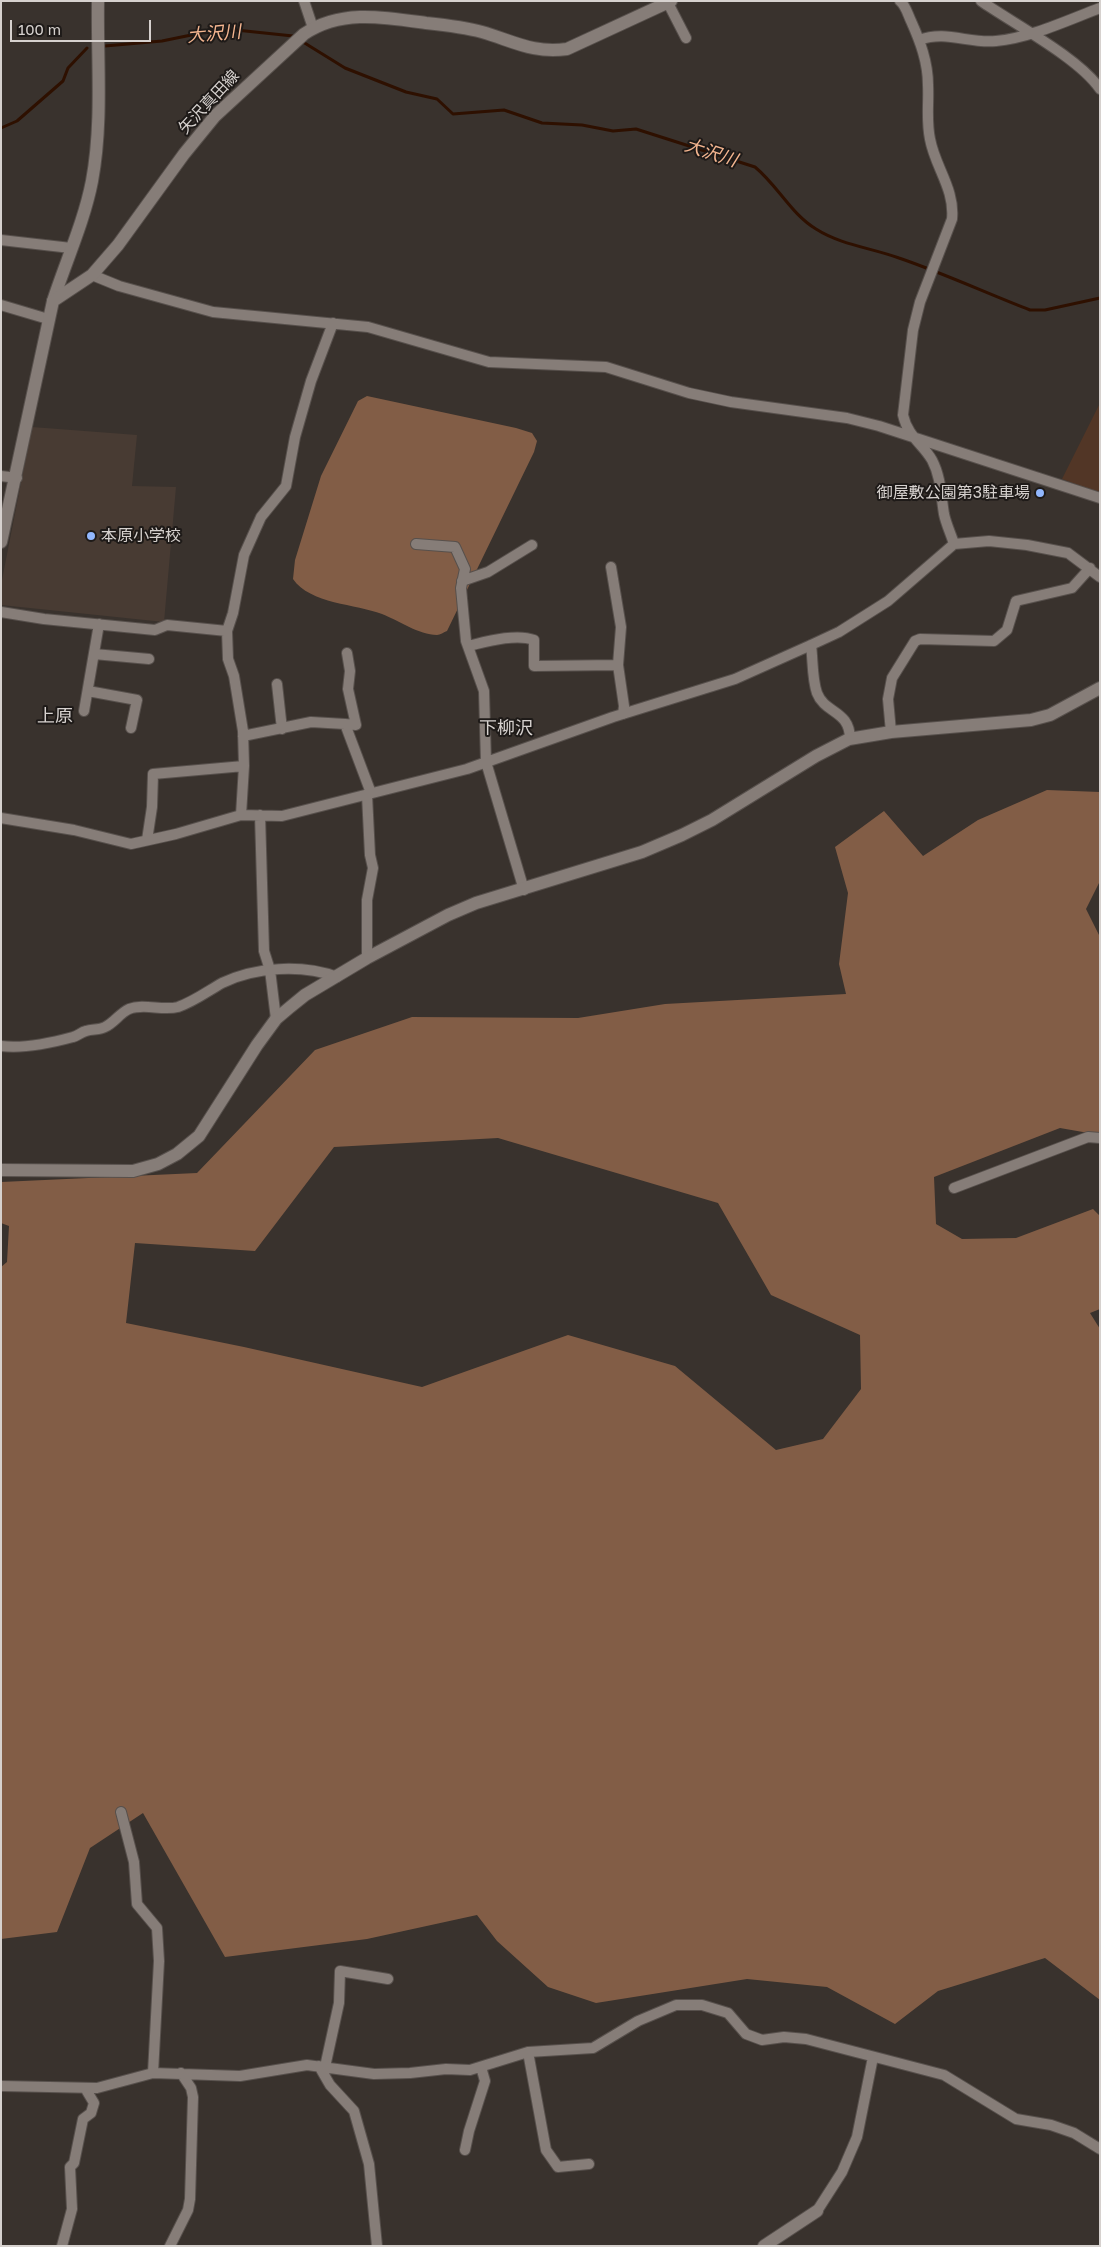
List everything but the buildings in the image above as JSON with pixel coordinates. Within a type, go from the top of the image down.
[{"type":"street","points":[[1,542],[17,478],[48,319],[83,216],[92,180],[98,101],[98,1]]},
{"type":"street","points":[[304,1],[314,28]]},
{"type":"street","points":[[900,1],[904,4],[920,40],[928,84],[927,124],[930,140],[933,153],[951,195],[953,209],[952,219],[920,302],[913,330],[903,415],[905,425],[913,439],[932,460],[938,474],[945,517],[954,544]]},
{"type":"street","points":[[981,1],[1078,66],[1094,80],[1100,89]]},
{"type":"street","points":[[670,2],[686,38]]},
{"type":"street","name":"矢沢真田線","points":[[53,301],[92,275],[118,245],[184,154],[215,116],[275,58],[314,28],[350,17],[372,16],[468,28],[548,52],[567,49],[670,2]]},
{"type":"street","points":[[920,40],[931,35],[994,42],[1010,40],[1100,8]]},
{"type":"street","points":[[1,240],[71,248]]},
{"type":"street","points":[[92,275],[119,286],[213,312],[368,327],[489,362],[606,367],[689,393],[731,402],[847,418],[878,426],[913,439],[1100,498]]},
{"type":"street","points":[[1,305],[48,319]]},
{"type":"street","points":[[241,815],[244,766],[243,736],[234,676],[228,659],[227,631],[233,614],[244,554],[261,516],[286,486],[295,437],[333,323]]},
{"type":"street","points":[[1,476],[17,478]]},
{"type":"street","points":[[1,818],[74,830],[131,844],[176,834],[241,815],[282,816],[486,762],[623,714],[735,679],[838,632],[888,602],[954,544],[989,540],[1068,553],[1100,577]]},
{"type":"street","points":[[416,544],[455,548],[465,569],[461,588],[468,646],[484,691],[486,762],[524,890]]},
{"type":"street","points":[[462,581],[488,572],[532,544]]},
{"type":"street","points":[[610,567],[621,627],[618,665],[624,706],[623,714]]},
{"type":"street","points":[[891,732],[888,699],[892,678],[915,641],[920,639],[994,641],[1007,630],[1016,601],[1072,588],[1090,568]]},
{"type":"street","points":[[1,612],[44,619],[155,630],[167,625],[227,631]]},
{"type":"street","points":[[84,711],[99,624]]},
{"type":"street","points":[[468,646],[491,640],[528,638],[534,640],[534,666],[618,665]]},
{"type":"street","points":[[810,645],[818,693],[824,703],[835,710],[847,723],[850,739]]},
{"type":"street","points":[[243,736],[311,722],[356,725],[348,689],[350,671],[347,652]]},
{"type":"street","points":[[94,654],[149,659]]},
{"type":"street","points":[[277,684],[282,729]]},
{"type":"street","points":[[1,1170],[133,1171],[158,1164],[177,1154],[199,1136],[243,1066],[276,1019],[305,995],[366,958],[448,915],[476,903],[524,890],[642,852],[682,835],[712,820],[816,756],[850,739],[891,732],[1031,720],[1050,715],[1100,688]]},
{"type":"street","points":[[88,691],[138,700],[131,728]]},
{"type":"street","points":[[345,724],[369,794],[370,854],[373,868],[367,900],[366,958]]},
{"type":"street","points":[[147,840],[154,774],[244,766]]},
{"type":"street","points":[[260,815],[264,950],[270,970],[276,1019]]},
{"type":"street","points":[[1,1046],[13,1047],[75,1037],[84,1031],[104,1028],[128,1010],[134,1008],[163,1009],[179,1006],[224,982],[254,972],[270,970],[323,972],[337,977]]},
{"type":"street","points":[[954,1188],[1088,1137],[1100,1138]]},
{"type":"street","points":[[121,1812],[134,1862],[137,1904],[157,1928],[159,1961],[153,2072]]},
{"type":"street","points":[[377,2246],[368,2164],[354,2111],[330,2085],[322,2066],[339,2003],[340,1971],[388,1979]]},
{"type":"street","points":[[1,2086],[97,2088],[153,2072],[240,2076],[308,2065],[374,2074],[446,2069],[470,2070],[528,2052],[593,2048],[638,2020],[676,2005],[702,2005],[728,2013],[746,2034],[762,2040],[784,2037],[806,2039],[944,2075],[1016,2119],[1051,2125],[1074,2133],[1100,2149]]},
{"type":"street","points":[[528,2052],[546,2150],[558,2167],[589,2164]]},
{"type":"street","points":[[764,2246],[817,2211],[838,2178],[857,2137],[873,2057]]},
{"type":"street","points":[[465,2150],[485,2081],[481,2067]]},
{"type":"street","points":[[170,2246],[188,2210],[190,2199],[193,2097],[191,2088],[181,2073]]},
{"type":"street","points":[[62,2246],[72,2209],[70,2167],[74,2163],[83,2119],[91,2113],[94,2104],[85,2088]]},
{"type":"shaded area","points":[[367,396],[516,428],[532,433],[537,441],[534,452],[447,631],[439,635],[423,633],[382,614],[310,594],[293,579],[295,560],[321,476],[358,401]]},
{"type":"shaded area","points":[[1100,403],[1100,493],[1062,479]]},
{"type":"shaded area","name":"本原小学校","points":[[32,427],[137,435],[132,486],[176,487],[164,622],[1,605],[1,585]]},
{"type":"shaded area","points":[[1047,790],[1100,792],[1100,881],[1086,909],[1100,937],[1100,1135],[1060,1128],[934,1177],[936,1224],[962,1239],[1016,1238],[1093,1209],[1100,1216],[1100,1309],[1090,1313],[1100,1329],[1100,2000],[1045,1958],[938,1991],[895,2024],[827,1987],[747,1979],[596,2003],[548,1987],[497,1941],[477,1915],[367,1939],[225,1957],[143,1813],[90,1848],[57,1932],[1,1939],[1,1267],[7,1262],[9,1226],[1,1223],[1,1182],[197,1173],[315,1050],[412,1017],[578,1018],[665,1004],[846,994],[839,964],[848,893],[835,847],[884,811],[923,856],[978,820]],"holes":[[[498,1138],[718,1203],[771,1295],[860,1335],[861,1389],[823,1439],[776,1450],[675,1366],[568,1335],[422,1387],[126,1323],[135,1243],[255,1251],[334,1147]]]},
{"type":"waterway","name":"大沢川","points":[[105,46],[162,41],[201,33],[236,30],[293,36]]},
{"type":"waterway","name":"大沢川","points":[[303,42],[345,68],[406,92],[437,99],[453,114],[504,110],[542,123],[582,125],[613,131],[636,129],[755,167],[799,216],[816,229],[846,243],[915,264],[1030,310],[1045,310],[1100,298]]},
{"type":"waterway","name":"大沢川","points":[[1,128],[17,121],[63,81],[68,68],[87,48]]},
{"type":"place","name":"御屋敷公園第3駐車場","points":[[1040,493]]},
{"type":"place","name":"本原小学校","points":[[91,536]]},
{"type":"district","name":"上原","points":[[55,716]]},
{"type":"district","name":"下柳沢","points":[[506,728]]}]
